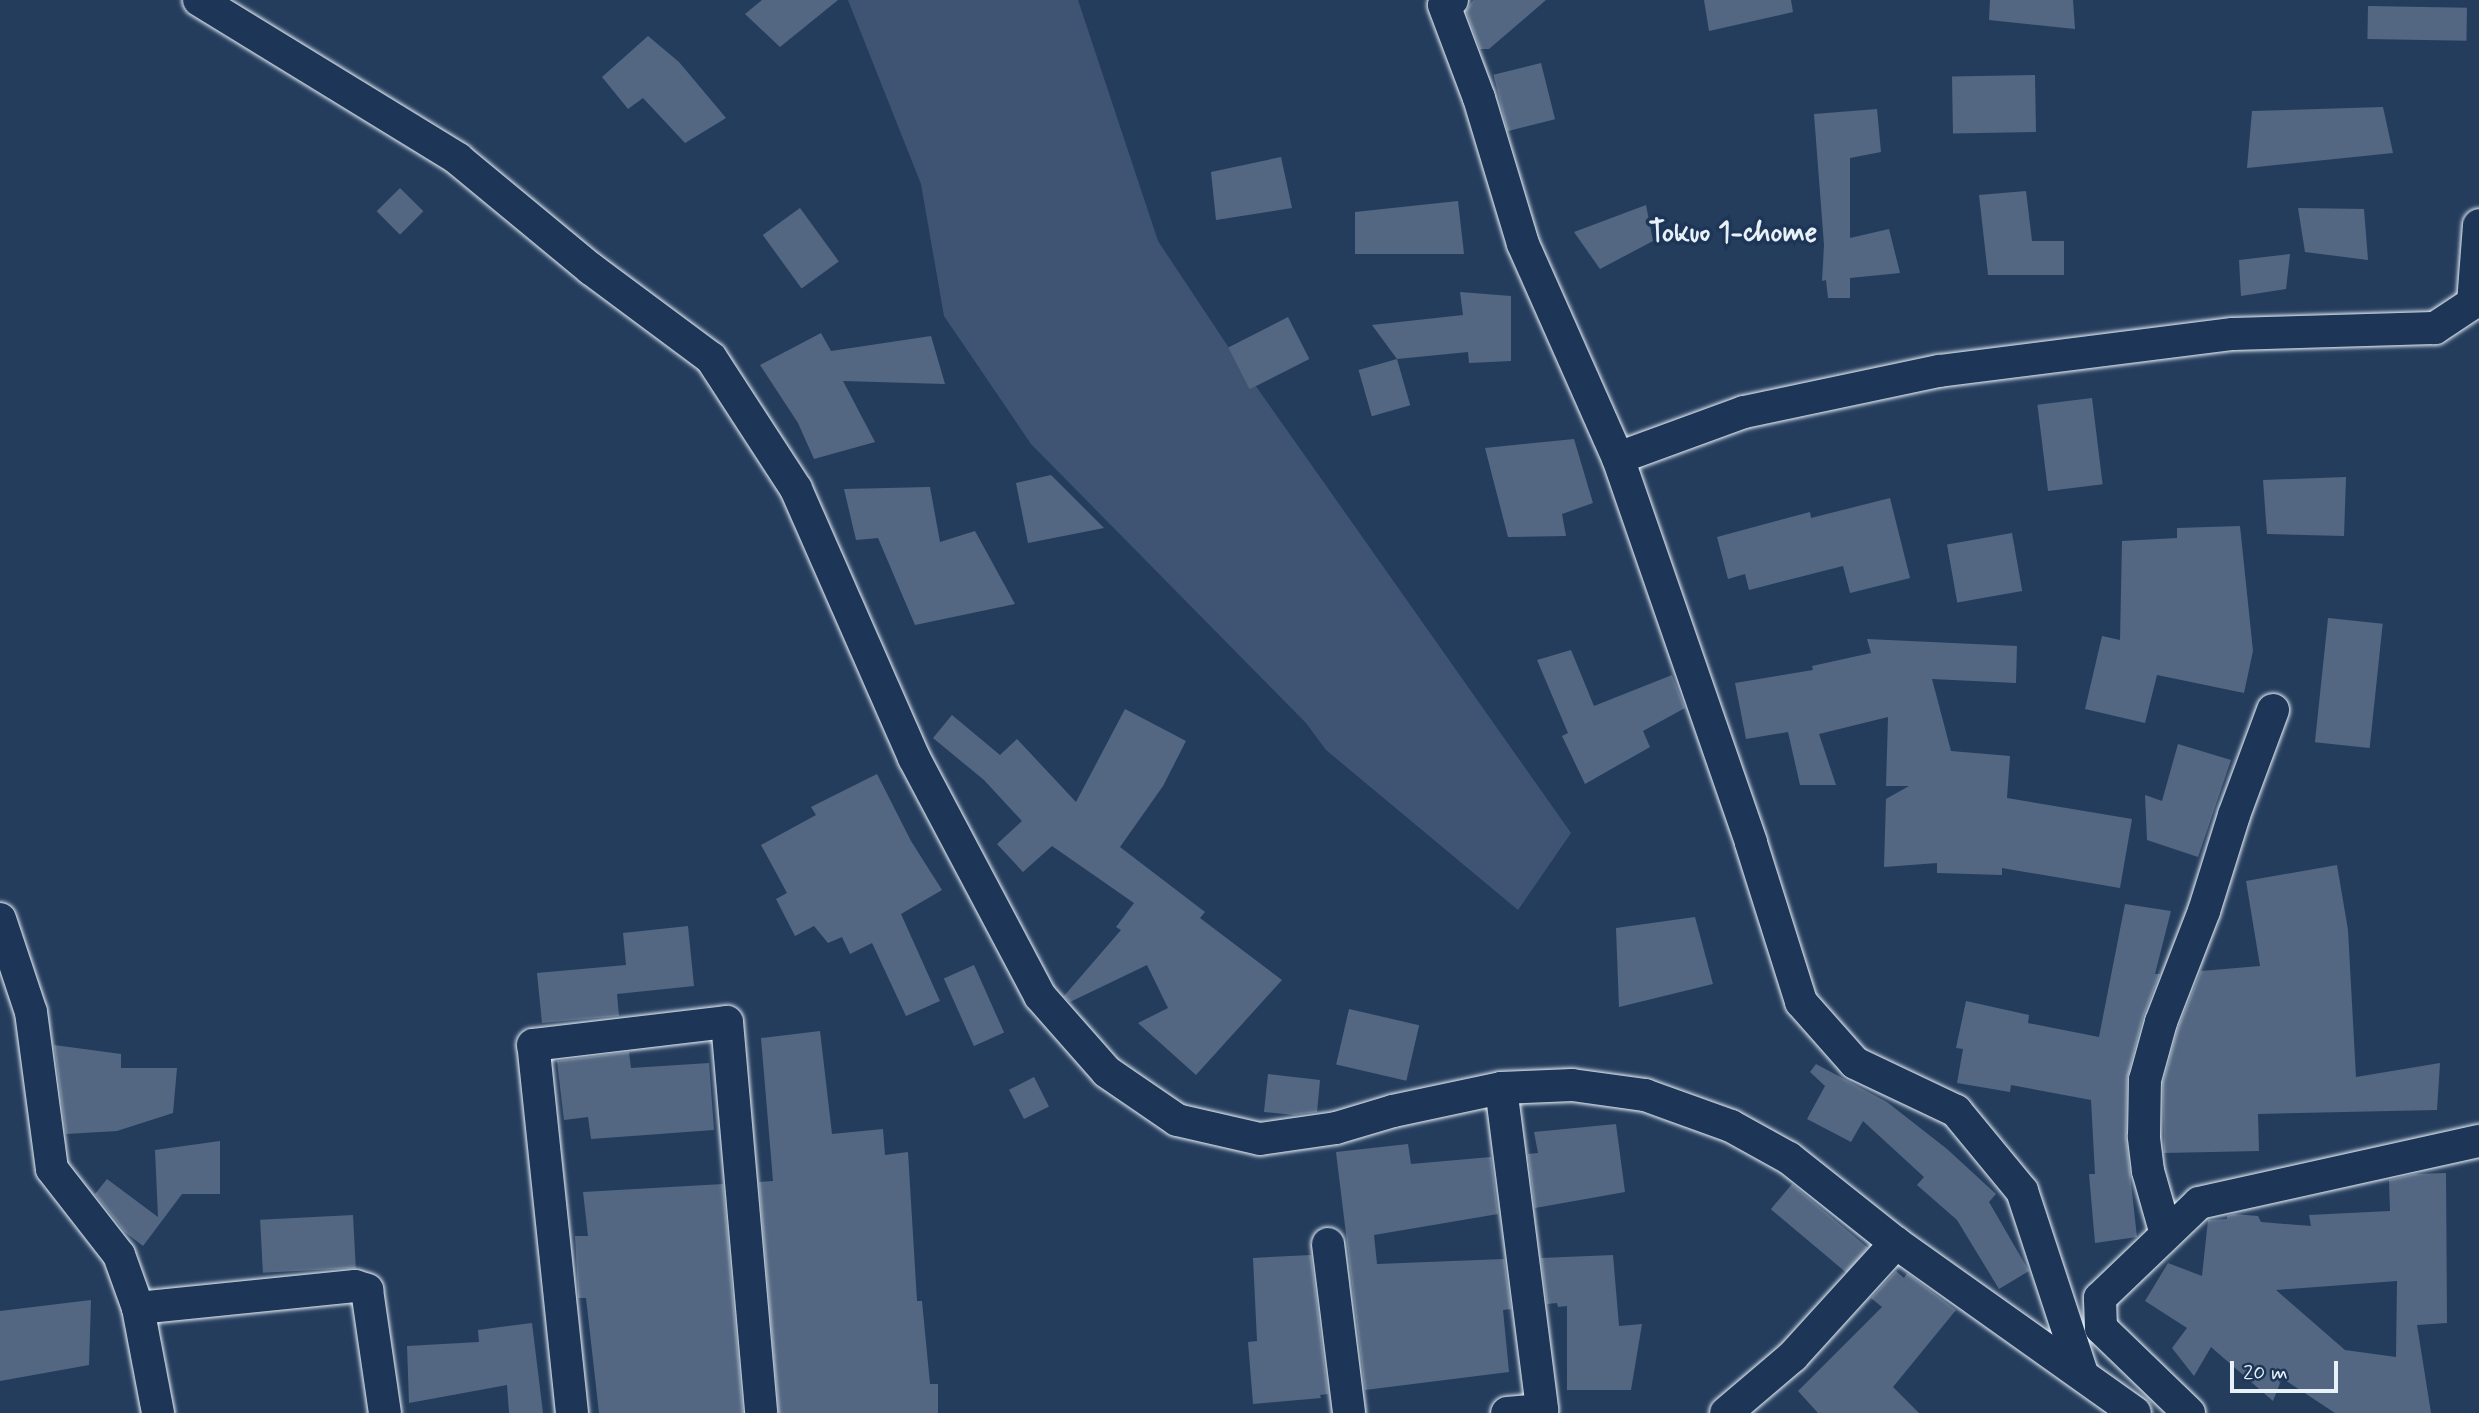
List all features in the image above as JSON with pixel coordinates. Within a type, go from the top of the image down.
[{"type":"street","points":[[199,0],[458,159],[591,269],[711,358],[796,489],[914,758],[1040,996],[1107,1072],[1177,1119],[1260,1139],[1336,1128],[1393,1111],[1501,1088],[1572,1084],[1645,1095],[1731,1126],[1789,1158],[1896,1243],[2082,1373],[2134,1413]]},
{"type":"street","points":[[1452,0],[1444,5],[1479,98],[1523,244],[1618,458],[1751,843],[1801,1002],[1855,1063],[1956,1111],[2022,1191],[2082,1373]]},
{"type":"street","points":[[1618,458],[1744,412],[1939,371],[2233,334],[2435,328],[2476,301],[2479,225]]},
{"type":"street","points":[[2166,1234],[2148,1171],[2144,1136],[2145,1080],[2161,1022],[2204,911],[2234,815],[2273,710]]},
{"type":"street","points":[[0,919],[31,1012],[52,1169],[119,1255],[138,1308],[158,1413]]},
{"type":"street","points":[[572,1413],[533,1045],[727,1022],[761,1413]]},
{"type":"street","points":[[1501,1088],[1542,1410],[1507,1413]]},
{"type":"street","points":[[2189,1413],[2101,1328],[2100,1298],[2199,1203],[2479,1142]]},
{"type":"street","points":[[1726,1413],[1793,1356],[1896,1243]]},
{"type":"street","points":[[1328,1244],[1349,1413]]},
{"type":"street","points":[[138,1308],[355,1286],[367,1290],[385,1413]]},
{"type":"shaded area","points":[[848,0],[1078,0],[1158,241],[1229,348],[1571,833],[1518,910],[1326,750],[1306,723],[1031,444],[944,316],[921,184]]},
{"type":"building","points":[[762,0],[838,0],[780,47],[745,14]]},
{"type":"building","points":[[1473,0],[1546,0],[1489,49],[1480,49],[1466,11]]},
{"type":"building","points":[[1704,0],[1791,0],[1793,12],[1709,31]]},
{"type":"building","points":[[1990,0],[2073,0],[2075,29],[1989,20]]},
{"type":"building","points":[[2368,6],[2467,8],[2466,41],[2367,39]]},
{"type":"building","points":[[648,36],[679,62],[726,118],[685,143],[643,98],[628,109],[602,77]]},
{"type":"building","points":[[1541,63],[1555,119],[1507,131],[1493,75]]},
{"type":"building","points":[[2035,75],[2036,132],[1953,133],[1952,76]]},
{"type":"building","points":[[2383,107],[2393,153],[2247,168],[2252,111]]},
{"type":"building","points":[[1877,109],[1881,152],[1850,158],[1850,238],[1889,229],[1900,273],[1850,278],[1850,298],[1828,298],[1826,280],[1822,281],[1824,245],[1814,114]]},
{"type":"building","points":[[1281,157],[1292,208],[1216,220],[1211,172]]},
{"type":"building","points":[[400,188],[423,211],[400,235],[377,211]]},
{"type":"building","points":[[2026,191],[2032,241],[2064,241],[2064,275],[1988,275],[1979,195]]},
{"type":"building","points":[[1458,201],[1464,254],[1355,254],[1355,212]]},
{"type":"building","points":[[1646,205],[1653,241],[1600,269],[1574,232]]},
{"type":"building","points":[[800,208],[839,261],[802,288],[763,235]]},
{"type":"building","points":[[2298,208],[2364,209],[2368,260],[2305,252]]},
{"type":"building","points":[[2290,254],[2286,289],[2241,296],[2239,260]]},
{"type":"building","points":[[1460,292],[1511,296],[1511,361],[1469,363],[1468,352],[1397,359],[1372,325],[1463,315]]},
{"type":"building","points":[[1288,317],[1309,359],[1250,389],[1228,347]]},
{"type":"building","points":[[821,333],[831,351],[931,336],[945,384],[843,381],[875,442],[814,459],[798,423],[760,365]]},
{"type":"building","points":[[1397,359],[1410,405],[1372,416],[1359,370]]},
{"type":"building","points":[[2092,398],[2103,484],[2048,491],[2037,405]]},
{"type":"building","points":[[1574,439],[1593,503],[1562,514],[1566,536],[1508,537],[1485,448]]},
{"type":"building","points":[[1051,475],[1104,528],[1028,543],[1016,483]]},
{"type":"building","points":[[2346,477],[2344,536],[2267,534],[2263,480]]},
{"type":"building","points":[[930,487],[940,542],[975,531],[1015,604],[915,625],[878,538],[856,540],[844,489]]},
{"type":"building","points":[[1890,498],[1910,578],[1850,593],[1843,566],[1749,590],[1745,574],[1728,579],[1717,537],[1810,512],[1811,518]]},
{"type":"building","points":[[2240,526],[2253,651],[2244,693],[2157,675],[2145,723],[2085,709],[2102,636],[2120,640],[2122,541],[2177,538],[2177,528]]},
{"type":"building","points":[[2012,533],[2022,591],[1957,603],[1947,544]]},
{"type":"building","points":[[2328,618],[2383,624],[2370,748],[2315,742]]},
{"type":"building","points":[[1867,639],[2017,646],[2016,683],[1932,679],[1951,751],[2010,756],[2007,798],[2132,819],[2120,888],[2002,868],[2002,875],[1937,873],[1937,863],[1884,867],[1886,799],[1909,786],[1886,786],[1888,717],[1819,734],[1836,785],[1800,785],[1788,732],[1746,739],[1735,683],[1813,670],[1812,666],[1871,653]]},
{"type":"building","points":[[1571,650],[1594,706],[1672,675],[1685,708],[1643,731],[1650,747],[1585,784],[1562,736],[1568,733],[1537,660]]},
{"type":"building","points":[[1125,709],[1186,741],[1163,786],[1120,847],[1205,912],[1200,918],[1282,980],[1196,1075],[1138,1023],[1168,1008],[1147,965],[1070,1002],[1064,996],[1121,930],[1116,927],[1134,903],[1052,846],[1023,872],[997,844],[1022,821],[984,780],[933,738],[952,715],[1000,755],[1017,739],[1076,802]]},
{"type":"building","points":[[2178,744],[2231,760],[2198,857],[2147,840],[2145,795],[2162,801]]},
{"type":"building","points":[[877,774],[911,841],[942,890],[901,914],[940,1001],[906,1016],[872,943],[850,954],[842,937],[828,943],[814,926],[795,936],[776,899],[787,893],[761,845],[816,815],[811,807]]},
{"type":"building","points":[[2337,865],[2348,930],[2356,1077],[2440,1063],[2437,1110],[2258,1114],[2259,1151],[2164,1153],[2163,1083],[2178,1028],[2201,971],[2260,966],[2246,881]]},
{"type":"building","points":[[2125,904],[2171,911],[2155,974],[2160,974],[2143,1017],[2127,1079],[2126,1138],[2137,1237],[2095,1243],[2089,1174],[2095,1174],[2091,1100],[2011,1085],[2010,1092],[1957,1083],[1963,1049],[1956,1048],[1966,1001],[2029,1015],[2028,1023],[2099,1037]]},
{"type":"building","points":[[1695,917],[1713,984],[1619,1007],[1616,928]]},
{"type":"building","points":[[688,926],[694,986],[617,994],[619,1016],[542,1023],[537,973],[626,965],[623,933]]},
{"type":"building","points":[[974,965],[1004,1033],[974,1046],[944,978]]},
{"type":"building","points":[[1349,1009],[1419,1025],[1406,1081],[1336,1065]]},
{"type":"building","points":[[820,1031],[832,1134],[883,1129],[885,1155],[908,1152],[917,1301],[922,1301],[930,1384],[938,1384],[938,1413],[779,1413],[759,1182],[773,1181],[761,1038]]},
{"type":"building","points":[[54,1045],[121,1054],[121,1068],[177,1068],[173,1113],[117,1131],[66,1134]]},
{"type":"building","points":[[629,1052],[631,1068],[709,1063],[714,1130],[591,1139],[588,1117],[564,1120],[557,1061]]},
{"type":"building","points":[[1816,1064],[1887,1102],[1947,1149],[1996,1194],[1989,1202],[2029,1271],[1999,1289],[1957,1220],[1917,1185],[1924,1177],[1863,1121],[1851,1142],[1807,1119],[1825,1086],[1810,1072]]},
{"type":"building","points":[[1268,1074],[1320,1080],[1317,1112],[1294,1115],[1264,1112]]},
{"type":"building","points":[[1034,1077],[1049,1106],[1024,1119],[1009,1090]]},
{"type":"building","points":[[1616,1124],[1625,1192],[1535,1208],[1528,1154],[1538,1153],[1534,1132]]},
{"type":"building","points":[[220,1141],[220,1194],[182,1194],[143,1246],[125,1232],[95,1194],[107,1179],[158,1217],[155,1150]]},
{"type":"building","points":[[1408,1144],[1411,1164],[1491,1157],[1498,1214],[1374,1235],[1377,1264],[1504,1259],[1511,1309],[1503,1310],[1509,1372],[1365,1390],[1336,1152]]},
{"type":"building","points":[[2446,1173],[2447,1323],[2417,1325],[2431,1413],[2335,1413],[2282,1378],[2273,1401],[2211,1347],[2194,1376],[2172,1348],[2187,1328],[2145,1301],[2168,1263],[2202,1276],[2208,1220],[2227,1219],[2227,1216],[2234,1214],[2258,1216],[2261,1222],[2311,1226],[2309,1215],[2390,1211],[2389,1180],[2415,1174]],"holes":[[[2397,1281],[2396,1357],[2345,1350],[2276,1290]]]},
{"type":"building","points":[[723,1184],[743,1413],[599,1413],[586,1298],[578,1298],[575,1236],[588,1236],[583,1192]]},
{"type":"building","points":[[1792,1184],[1868,1248],[1847,1273],[1771,1209]]},
{"type":"building","points":[[353,1215],[356,1268],[263,1273],[260,1220]]},
{"type":"building","points":[[1311,1255],[1328,1394],[1320,1395],[1321,1398],[1253,1404],[1248,1342],[1257,1341],[1253,1258]]},
{"type":"building","points":[[1613,1255],[1619,1326],[1642,1324],[1631,1390],[1567,1390],[1567,1306],[1547,1304],[1541,1258]]},
{"type":"building","points":[[1896,1271],[1904,1278],[1907,1273],[1956,1310],[1893,1387],[1919,1413],[1818,1413],[1798,1391],[1882,1307],[1871,1298]]},
{"type":"building","points":[[91,1300],[89,1365],[0,1381],[0,1311]]},
{"type":"building","points":[[532,1323],[543,1413],[509,1413],[507,1385],[409,1403],[407,1346],[479,1342],[478,1330]]},
{"type":"district","name":"Tokuo 1-chome","points":[[1733,234]]}]
